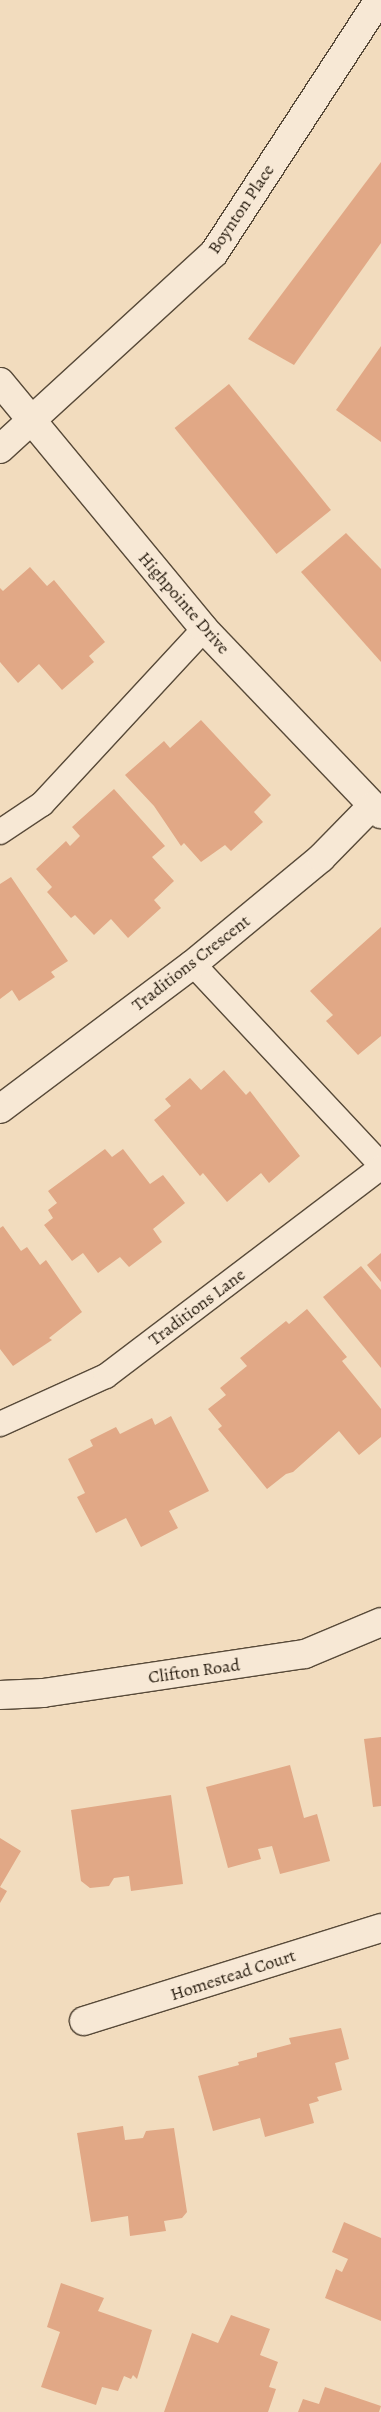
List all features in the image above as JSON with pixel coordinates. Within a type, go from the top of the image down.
[{"type":"street","name":"Boynton Place","points":[[0,449],[33,421],[214,252],[379,0]]},
{"type":"street","name":"Highpointe Drive","points":[[0,382],[204,629],[377,810]]},
{"type":"street","name":"Traditions Crescent","points":[[0,1109],[193,964],[377,810]]},
{"type":"street","name":"Clifton Road","points":[[0,1695],[44,1693],[305,1654],[381,1622]]},
{"type":"street","name":"Homestead Court","points":[[84,2021],[381,1928]]},
{"type":"lane","points":[[0,832],[42,804],[204,629]]},
{"type":"lane","name":"Traditions Lane","points":[[0,1424],[106,1376],[381,1166],[193,964]]},
{"type":"building","points":[[381,162],[381,243],[294,365],[248,339]]},
{"type":"building","points":[[381,346],[381,442],[336,410]]},
{"type":"building","points":[[229,384],[331,510],[277,554],[175,428]]},
{"type":"building","points":[[346,533],[381,569],[381,662],[301,572]]},
{"type":"building","points":[[30,567],[47,586],[54,580],[105,642],[89,656],[94,662],[62,690],[39,664],[18,683],[0,662],[0,588],[3,591]]},
{"type":"building","points":[[201,720],[271,795],[254,812],[263,822],[231,851],[225,845],[201,862],[184,843],[181,846],[154,806],[125,775],[164,741],[170,748]]},
{"type":"building","points":[[114,789],[165,846],[152,857],[174,881],[154,900],[161,908],[128,938],[111,919],[94,935],[75,915],[71,918],[47,892],[52,887],[36,869],[66,841],[70,846],[80,836],[72,827]]},
{"type":"building","points":[[11,877],[68,961],[51,972],[55,977],[19,1001],[12,990],[0,999],[0,884]]},
{"type":"building","points":[[381,927],[381,1036],[358,1055],[326,1021],[333,1015],[310,991]]},
{"type":"building","points":[[224,1070],[246,1095],[250,1091],[300,1156],[269,1183],[261,1173],[227,1202],[203,1173],[200,1176],[154,1120],[171,1106],[165,1099],[190,1078],[201,1090]]},
{"type":"building","points":[[105,1149],[112,1157],[123,1149],[150,1184],[163,1175],[185,1203],[153,1229],[162,1242],[129,1267],[120,1257],[98,1273],[83,1253],[72,1261],[44,1225],[53,1218],[48,1210],[57,1203],[48,1191]]},
{"type":"building","points":[[3,1226],[21,1251],[27,1247],[40,1265],[46,1260],[82,1312],[49,1338],[52,1340],[13,1366],[0,1349],[0,1228]]},
{"type":"building","points":[[381,1253],[381,1282],[367,1265]]},
{"type":"building","points":[[361,1266],[381,1290],[381,1368],[323,1297]]},
{"type":"building","points":[[307,1309],[347,1357],[342,1361],[381,1409],[381,1437],[359,1455],[339,1431],[293,1472],[286,1474],[267,1489],[218,1429],[222,1426],[208,1409],[226,1395],[220,1388],[247,1366],[240,1358],[286,1321],[289,1324]]},
{"type":"building","points":[[171,1416],[209,1491],[169,1511],[178,1528],[141,1547],[126,1518],[96,1533],[77,1497],[85,1493],[68,1459],[93,1446],[90,1440],[116,1427],[120,1434],[152,1418],[155,1425]]},
{"type":"building","points":[[381,1737],[381,1806],[373,1807],[364,1739]]},
{"type":"building","points":[[290,1765],[304,1818],[317,1814],[330,1861],[280,1874],[272,1846],[258,1849],[261,1859],[228,1868],[206,1787]]},
{"type":"building","points":[[171,1795],[183,1884],[131,1891],[129,1876],[114,1878],[109,1886],[90,1888],[81,1881],[71,1810]]},
{"type":"building","points":[[0,1838],[21,1851],[0,1887]]},
{"type":"building","points":[[0,1887],[7,1891],[0,1903]]},
{"type":"building","points":[[341,2028],[349,2059],[335,2063],[342,2090],[317,2097],[319,2101],[309,2104],[314,2123],[265,2137],[260,2118],[213,2131],[198,2076],[239,2065],[238,2062],[257,2057],[257,2053],[291,2044],[289,2038]]},
{"type":"building","points":[[123,2126],[125,2140],[143,2138],[146,2131],[174,2128],[187,2212],[182,2218],[164,2221],[166,2231],[130,2236],[128,2216],[91,2222],[77,2133]]},
{"type":"building","points":[[344,2222],[381,2238],[381,2321],[325,2298],[336,2269],[342,2272],[348,2259],[332,2252]]},
{"type":"building","points":[[61,2283],[104,2298],[98,2311],[152,2330],[137,2379],[133,2375],[131,2379],[124,2376],[118,2391],[102,2387],[96,2405],[41,2387],[60,2332],[47,2327]]},
{"type":"building","points":[[231,2315],[270,2329],[260,2355],[278,2362],[269,2387],[276,2389],[268,2412],[164,2412],[192,2333],[218,2343]]},
{"type":"building","points":[[325,2387],[381,2406],[379,2412],[298,2412],[303,2399],[319,2404]]}]
